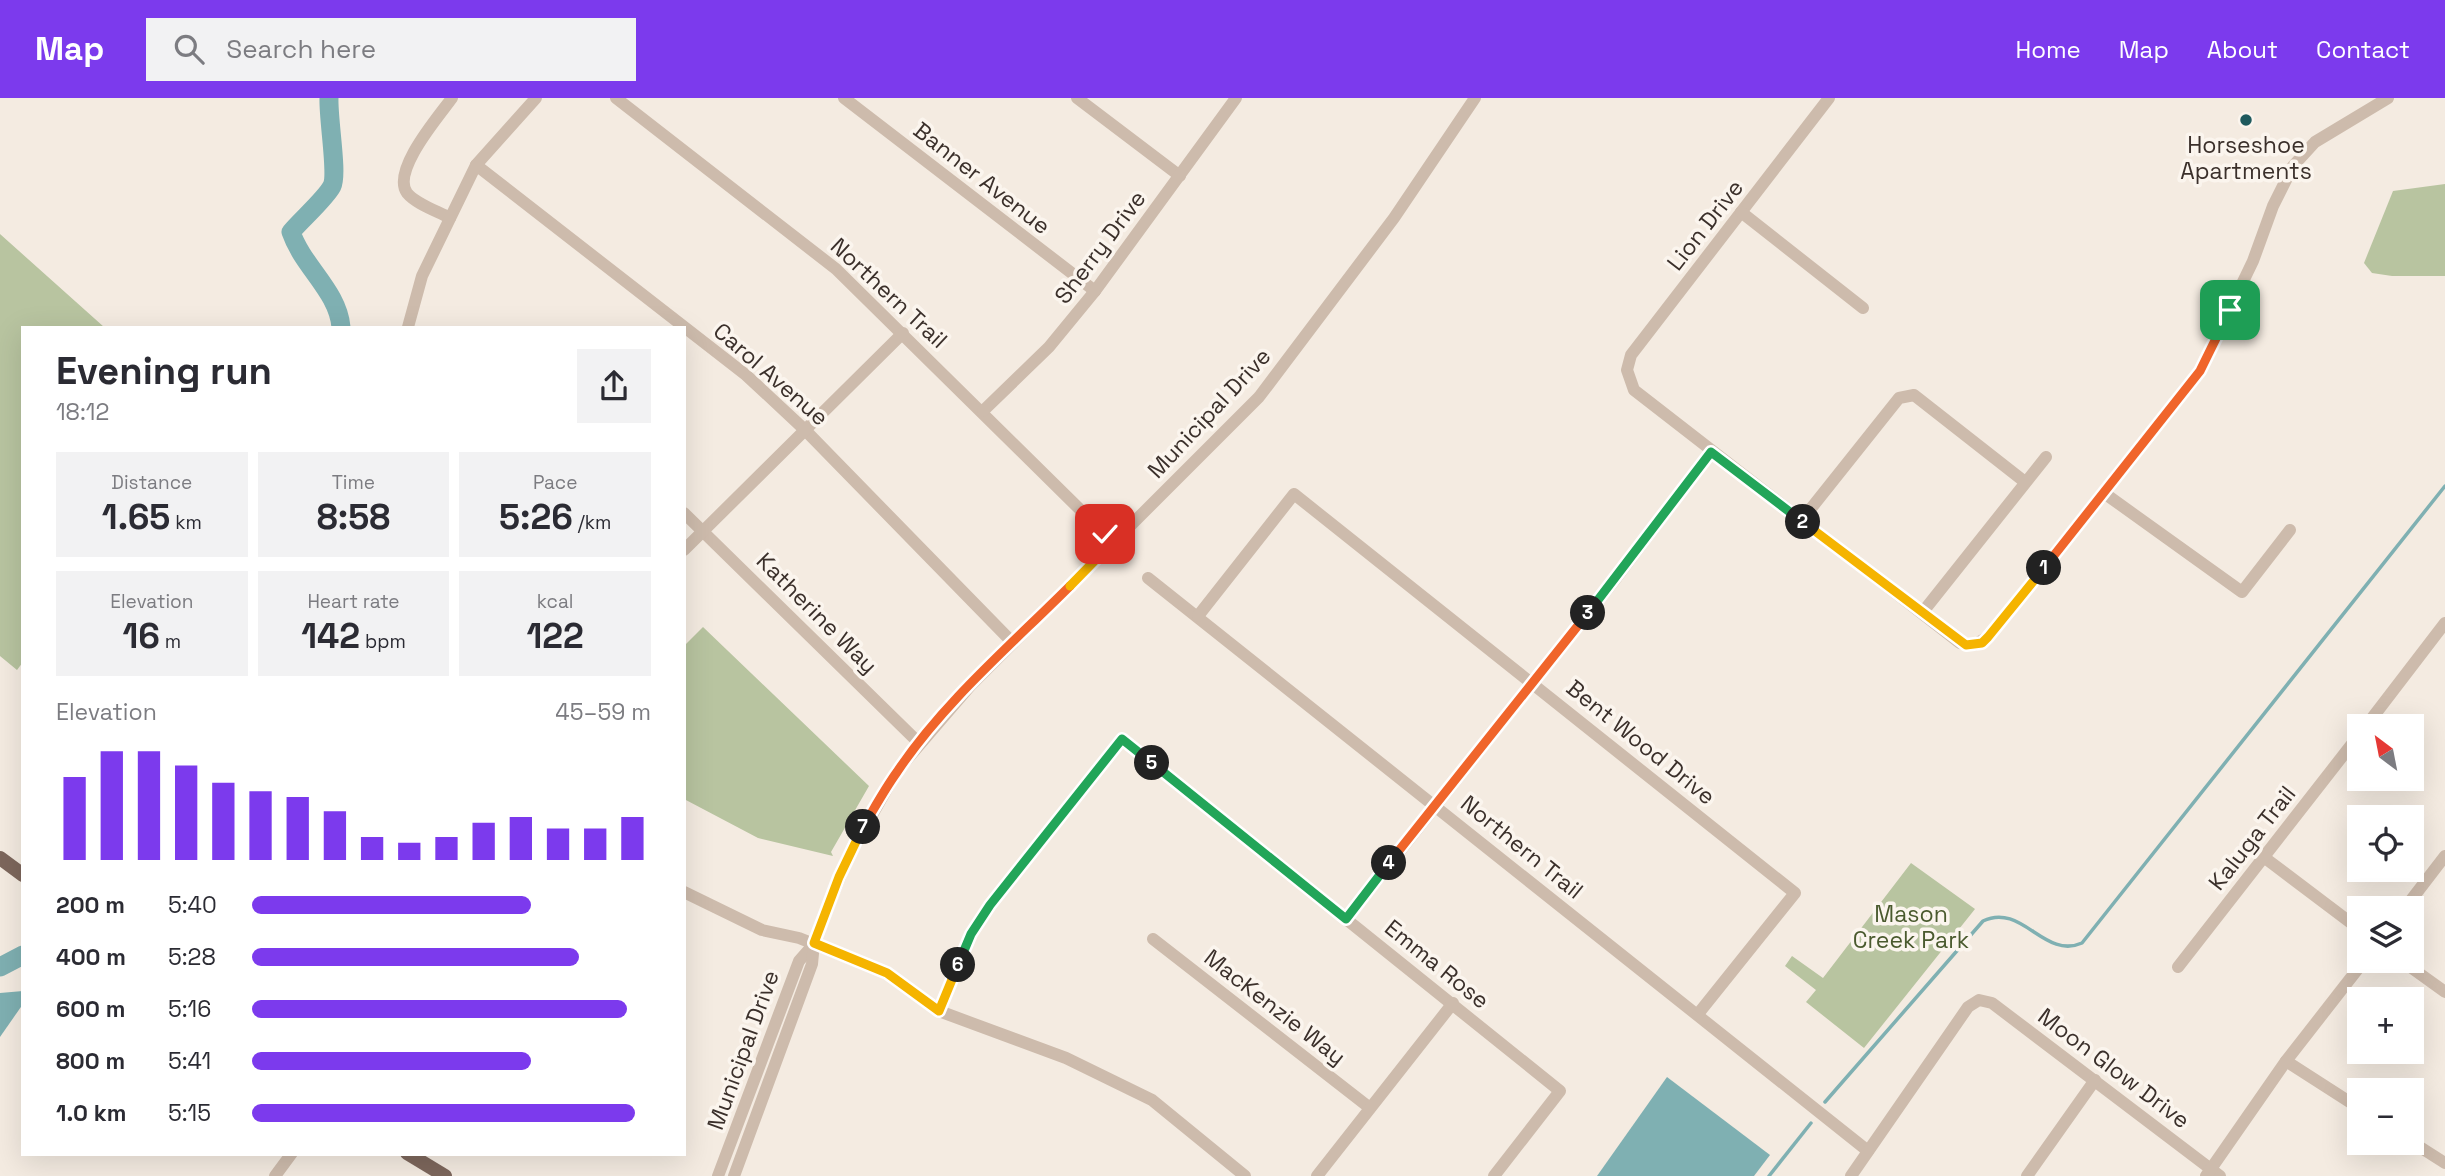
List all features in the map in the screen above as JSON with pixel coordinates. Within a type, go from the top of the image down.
[{"type":"main road","points":[[0,858],[21,874]]},
{"type":"main road","points":[[412,1156],[445,1176]]},
{"type":"street","points":[[450,218],[409,195],[402,180],[405,167],[452,98]]},
{"type":"street","points":[[412,326],[422,276],[476,165],[536,98]]},
{"type":"street","name":"Northern Trail","points":[[616,98],[836,269],[1113,542]]},
{"type":"street","name":"Banner Avenue","points":[[844,98],[1095,291]]},
{"type":"street","points":[[1077,98],[1180,176]]},
{"type":"street","name":"Sherry Drive","points":[[983,411],[1049,347],[1095,291],[1236,98]]},
{"type":"street","name":"Municipal Drive","points":[[734,1176],[812,964],[814,943],[839,877],[863,827],[897,771],[919,743],[1013,643],[1234,425],[1274,379],[1394,218],[1475,98]]},
{"type":"street","name":"Lion Drive","points":[[1711,452],[1634,390],[1627,370],[1631,355],[1829,98]]},
{"type":"street","points":[[1346,919],[1711,452],[1960,643],[1974,645],[1988,637],[2207,359],[2293,166],[2315,142],[2388,98]]},
{"type":"street","name":"Carol Avenue","points":[[476,165],[684,326]]},
{"type":"street","points":[[1741,212],[1863,308]]},
{"type":"street","name":"Carol Avenue","points":[[686,328],[746,374],[805,430],[1013,643]]},
{"type":"street","points":[[686,548],[903,334]]},
{"type":"street","points":[[1801,521],[1899,398],[1914,395],[2025,482]]},
{"type":"street","points":[[1922,613],[2046,457]]},
{"type":"street","points":[[2104,493],[2242,592],[2290,530]]},
{"type":"street","name":"Bent Wood Drive","points":[[1198,616],[1294,494],[1533,682],[1796,893],[1698,1014]]},
{"type":"street","name":"Katherine Way","points":[[686,515],[705,530],[919,743]]},
{"type":"street","name":"Northern Trail","points":[[1148,578],[1868,1151]]},
{"type":"street","points":[[2375,714],[2445,623]]},
{"type":"street","name":"Emma Rose","points":[[939,1011],[971,934],[990,905],[1122,739],[1560,1091],[1493,1176]]},
{"type":"street","name":"Kaluga Trail","points":[[2178,967],[2347,751]]},
{"type":"street","points":[[2413,896],[2445,856]]},
{"type":"street","points":[[2265,858],[2347,920]]},
{"type":"street","points":[[686,893],[762,929],[814,943],[887,973],[939,1011],[1066,1058],[1152,1100],[1245,1176]]},
{"type":"street","name":"MacKenzie Way","points":[[1153,939],[1370,1108]]},
{"type":"street","name":"Municipal Drive","points":[[718,1176],[799,961],[814,943]]},
{"type":"street","points":[[2212,1174],[2286,1061],[2355,973]]},
{"type":"street","points":[[2419,973],[2445,992]]},
{"type":"street","name":"Moon Glow Drive","points":[[1868,1151],[1968,1007],[1979,1000],[1992,1003],[2095,1080],[2212,1174]]},
{"type":"street","points":[[1317,1176],[1452,1003]]},
{"type":"street","points":[[769,1040],[782,1045]]},
{"type":"street","points":[[2286,1061],[2347,1100]]},
{"type":"street","points":[[2027,1176],[2095,1080]]},
{"type":"street","points":[[2424,1150],[2445,1164]]},
{"type":"street","points":[[1851,1176],[1868,1151]]},
{"type":"street","points":[[275,1176],[290,1156]]},
{"type":"green space","points":[[2445,184],[2445,276],[2392,276],[2372,273],[2364,263],[2393,191]]},
{"type":"green space","points":[[0,234],[103,326],[21,326],[21,665],[17,670],[0,656]]},
{"type":"green space","points":[[703,627],[869,786],[831,852],[833,856],[758,838],[686,800],[686,644]]},
{"type":"green space","name":"Mason Creek Park","points":[[1911,863],[1975,909],[1864,1048],[1806,1002],[1816,990],[1785,966],[1792,956],[1823,978]]},
{"type":"water","points":[[21,991],[21,1007],[0,1037],[0,993]]},
{"type":"water","points":[[1667,1077],[1770,1155],[1754,1176],[1597,1176]]},
{"type":"waterway","points":[[329,98],[334,180],[324,197],[291,232],[303,257],[334,302],[341,326]]},
{"type":"waterway","points":[[1825,1102],[1983,921],[1997,917],[2010,919],[2056,944],[2068,946],[2082,943],[2445,486]]},
{"type":"waterway","points":[[0,967],[21,956]]},
{"type":"waterway","points":[[1769,1176],[1811,1123]]},
{"type":"place","name":"Horseshoe Apartments","points":[[2246,120]]},
{"type":"route","points":[[1105,534],[1113,542],[970,686],[897,771],[847,859],[814,943],[887,973],[939,1011],[971,934],[990,905],[1122,739],[1346,919],[1616,577],[1711,452],[1960,643],[1982,643],[2200,371],[2230,310]]}]
